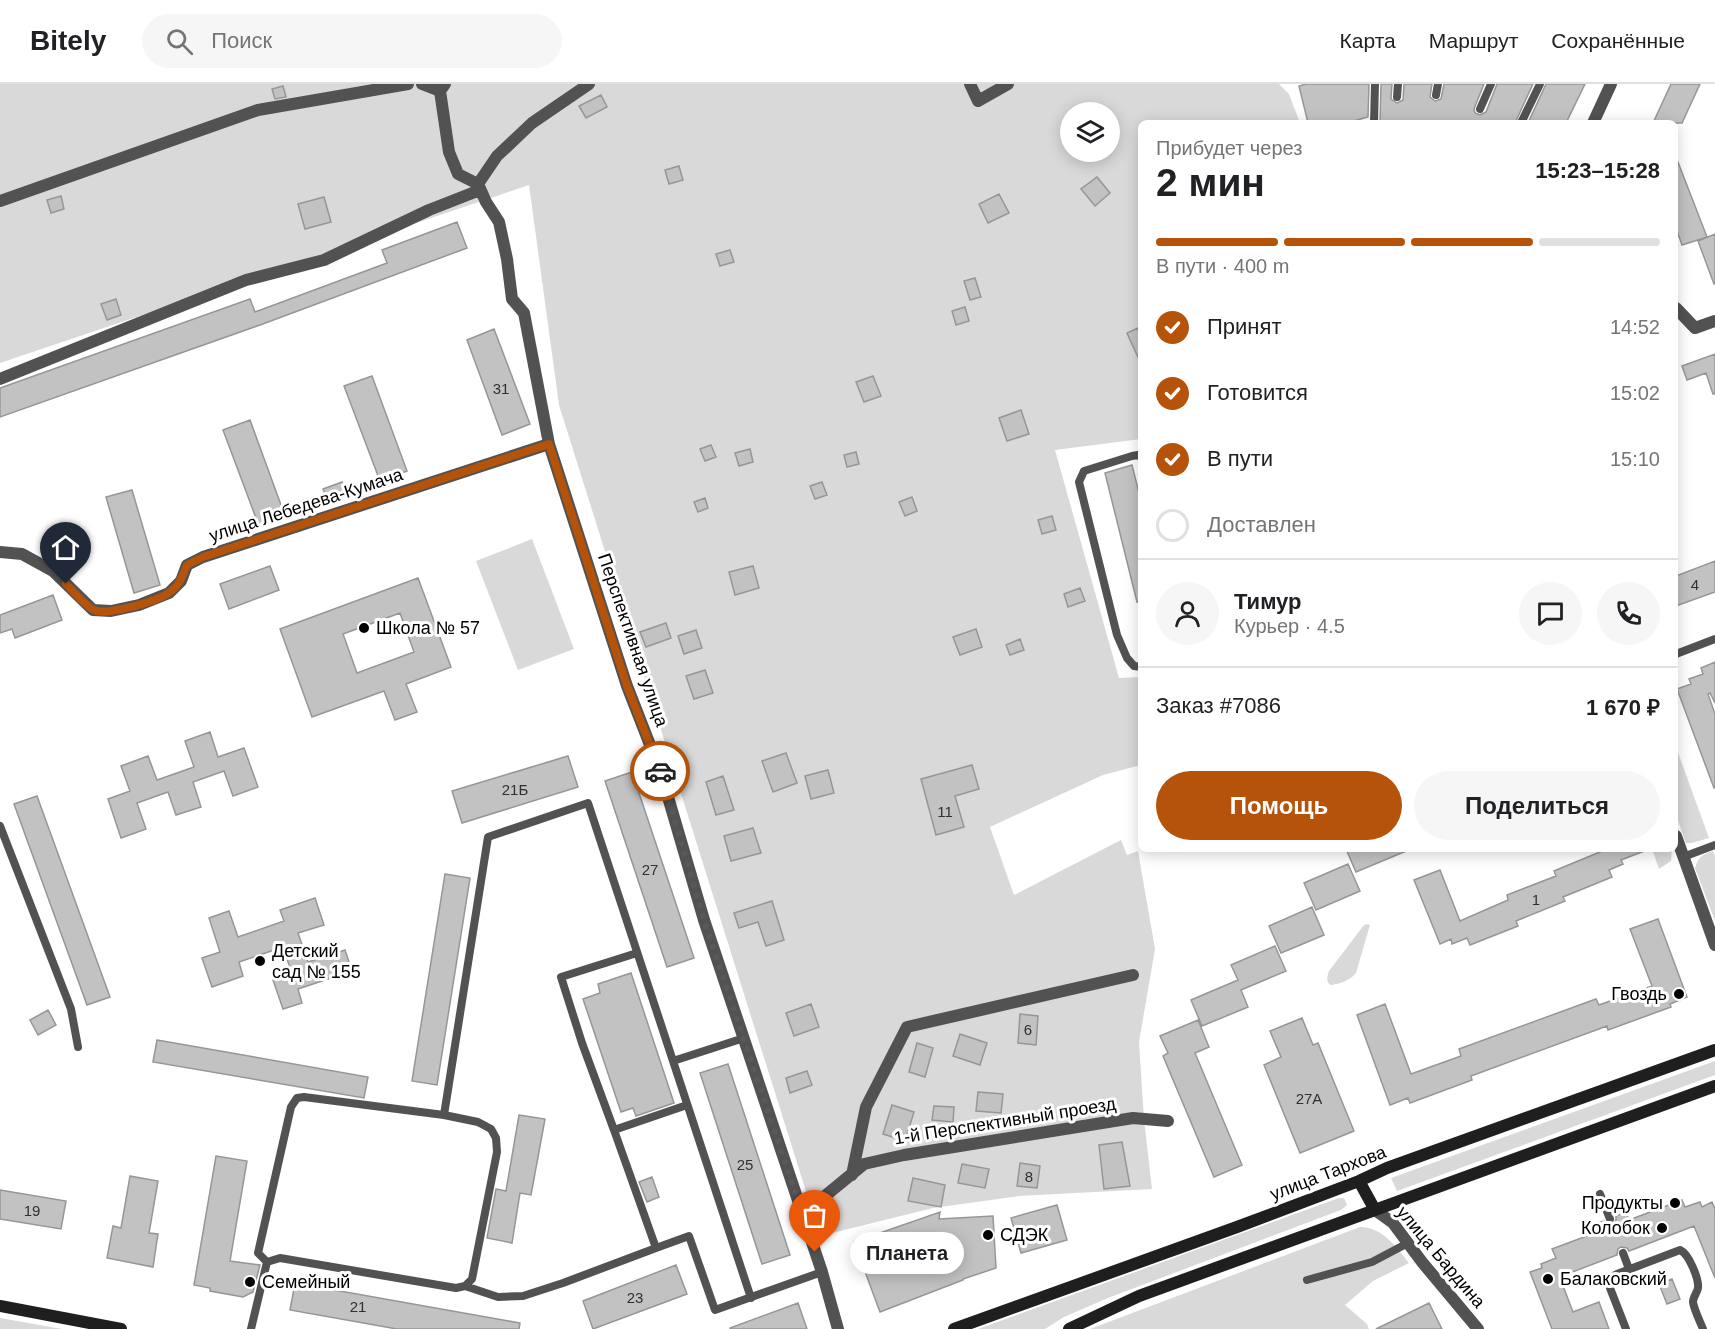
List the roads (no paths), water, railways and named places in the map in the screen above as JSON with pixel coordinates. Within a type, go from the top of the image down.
[{"type":"main road","name":"улица Тархова","points":[[954,1329],[1359,1182],[1387,1168],[1715,1050]]},
{"type":"main road","points":[[1069,1329],[1139,1296],[1715,1086]]},
{"type":"main road","points":[[1359,1182],[1375,1210]]},
{"type":"main road","points":[[0,1306],[122,1329]]},
{"type":"street","points":[[0,201],[258,110],[408,84]]},
{"type":"street","points":[[422,84],[442,88],[449,152],[458,174],[479,187]]},
{"type":"street","points":[[0,379],[246,280],[324,260],[479,187],[497,156],[532,123],[590,84]]},
{"type":"street","points":[[970,84],[978,101],[1008,84]]},
{"type":"street","points":[[1594,120],[1611,84]]},
{"type":"street","name":"Перспективная улица","points":[[479,187],[499,222],[512,299],[525,313],[549,444],[627,686],[661,772],[704,920],[803,1214],[838,1329]]},
{"type":"street","points":[[1678,310],[1695,328],[1715,321]]},
{"type":"street","name":"улица Лебедева-Кумача","points":[[0,552],[22,554],[53,571],[93,610],[111,611],[140,605],[169,593],[181,581],[187,565],[203,557],[549,444]]},
{"type":"street","points":[[1678,842],[1715,945]]},
{"type":"street","points":[[852,1174],[866,1107],[907,1027],[1133,975]]},
{"type":"street","name":"1-й Перспективный проезд","points":[[803,1214],[864,1164],[904,1155],[1133,1118],[1168,1121]]},
{"type":"street","name":"улица Бардина","points":[[1375,1210],[1393,1223],[1476,1328]]},
{"type":"lane","points":[[1374,120],[1375,84]]},
{"type":"lane","points":[[1397,97],[1398,84]]},
{"type":"lane","points":[[1436,95],[1438,84]]},
{"type":"lane","points":[[1480,109],[1491,84]]},
{"type":"lane","points":[[1522,120],[1540,84]]},
{"type":"lane","points":[[1138,455],[1083,471],[1079,482],[1117,635],[1126,657],[1134,666],[1138,666]]},
{"type":"lane","points":[[1678,653],[1715,639]]},
{"type":"lane","points":[[444,1115],[488,837],[588,803],[751,1298]]},
{"type":"lane","points":[[0,826],[71,1009],[78,1047]]},
{"type":"lane","points":[[1683,857],[1715,845]]},
{"type":"lane","points":[[637,952],[561,977],[582,1043],[656,1248]]},
{"type":"lane","points":[[673,1061],[744,1038]]},
{"type":"lane","points":[[267,1262],[258,1253],[291,1107],[297,1098],[304,1097],[444,1115],[478,1122],[491,1129],[496,1138],[497,1152],[471,1279],[465,1286]]},
{"type":"lane","points":[[614,1130],[687,1105]]},
{"type":"lane","points":[[1600,1194],[1610,1219]]},
{"type":"lane","points":[[267,1262],[280,1258],[456,1288],[465,1286],[498,1297],[523,1296],[689,1236],[715,1310],[822,1272]]},
{"type":"lane","points":[[1307,1280],[1372,1262],[1408,1243]]},
{"type":"lane","points":[[1626,1329],[1609,1283],[1611,1277],[1680,1250],[1685,1252],[1697,1281],[1698,1286],[1693,1301],[1703,1329]]},
{"type":"lane","points":[[1623,1253],[1629,1269]]},
{"type":"lane","points":[[252,1329],[267,1262]]},
{"type":"place","name":"Школа № 57","points":[[364,628]]},
{"type":"place","name":"Детский сад № 155","points":[[260,961]]},
{"type":"place","name":"Гвоздь","points":[[1679,994]]},
{"type":"place","name":"Продукты","points":[[1675,1203]]},
{"type":"place","name":"Колобок","points":[[1662,1228]]},
{"type":"place","name":"СДЭК","points":[[988,1235]]},
{"type":"place","name":"Планета","points":[[815,1252]]},
{"type":"place","name":"Балаковский","points":[[1548,1279]]},
{"type":"place","name":"Семейный","points":[[250,1282]]}]
